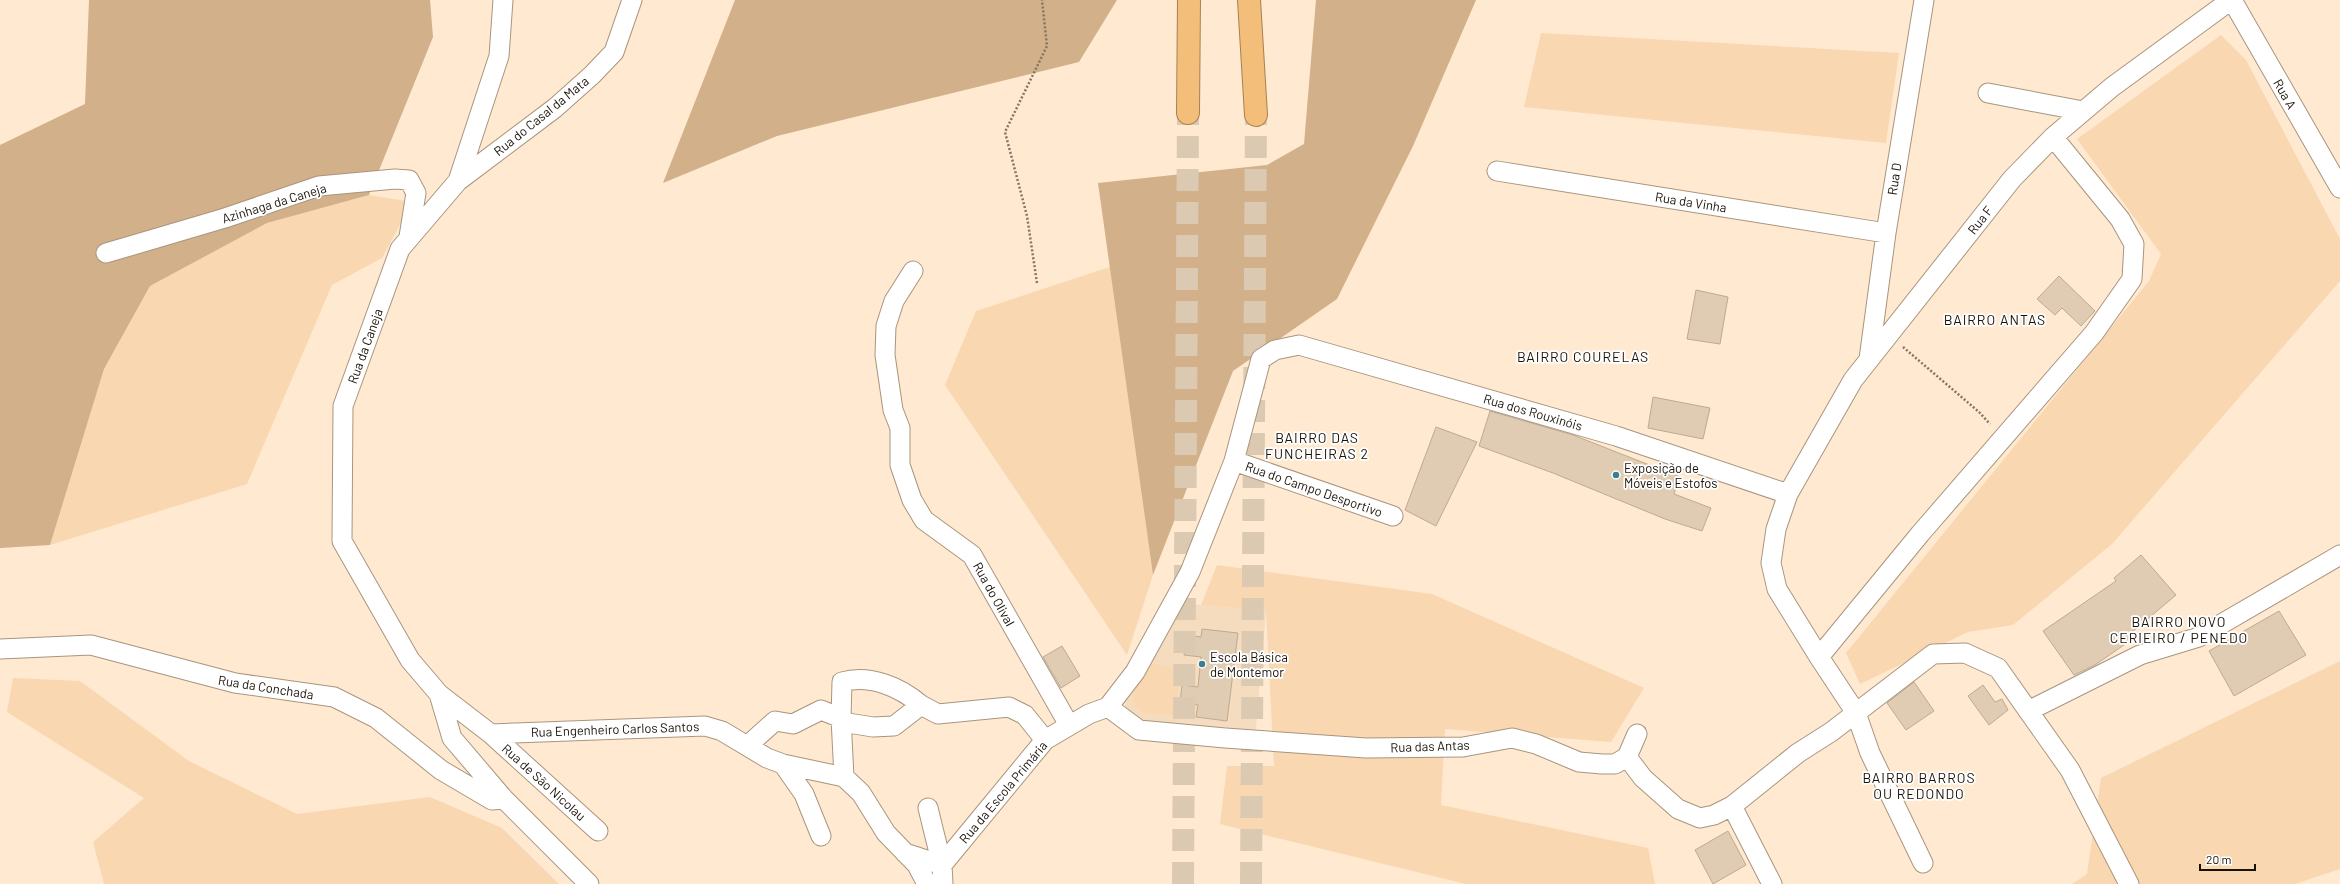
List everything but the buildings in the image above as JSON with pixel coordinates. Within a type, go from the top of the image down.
[{"type":"highway","points":[[1188,113],[1189,0]]},
{"type":"highway","points":[[1249,0],[1256,115]]},
{"type":"street","name":"Rua da Caneja","points":[[439,694],[410,660],[342,542],[343,406],[400,249],[458,181],[499,56],[503,0]]},
{"type":"street","name":"Rua do Casal da Mata","points":[[458,181],[555,108],[592,75],[614,52],[632,0]]},
{"type":"street","name":"Rua D","points":[[1869,359],[1886,233],[1924,0]]},
{"type":"street","name":"Rua F","points":[[1923,862],[1870,753],[1856,713],[1777,590],[1771,563],[1776,529],[1788,494],[1853,380],[2012,179],[2053,137],[2112,87],[2232,0]]},
{"type":"street","name":"Rua A","points":[[2232,0],[2340,188]]},
{"type":"street","points":[[1988,93],[2083,111]]},
{"type":"street","points":[[1819,657],[1889,571],[2094,333],[2132,279],[2134,244],[2120,219],[2053,137]]},
{"type":"street","name":"Rua da Vinha","points":[[1497,171],[1886,233]]},
{"type":"street","name":"Azinhaga da Caneja","points":[[106,253],[225,218],[319,186],[395,178],[409,180],[416,193],[409,238]]},
{"type":"street","name":"Rua do Olival","points":[[913,271],[894,301],[886,326],[885,355],[893,410],[900,428],[900,465],[912,500],[924,520],[972,555],[1069,725]]},
{"type":"street","name":"Rua dos Rouxinóis","points":[[1234,461],[1261,359],[1275,350],[1300,345],[1616,436],[1788,494]]},
{"type":"street","points":[[1108,707],[1135,672],[1190,572],[1234,461]]},
{"type":"street","name":"Rua do Campo Desportivo","points":[[1234,461],[1393,516]]},
{"type":"street","points":[[2028,711],[2140,655],[2199,636],[2340,555]]},
{"type":"street","name":"Rua da Conchada","points":[[0,649],[91,646],[235,683],[334,697],[376,718],[441,770],[479,793],[492,800],[504,799]]},
{"type":"street","points":[[1637,734],[1627,757],[1643,778],[1678,810],[1700,818],[1714,815],[1732,806],[1798,753],[1856,713],[1933,654],[1965,653],[1998,668],[2070,770],[2129,884]]},
{"type":"street","points":[[927,884],[917,865],[886,833],[861,794],[844,778],[841,718],[842,682],[850,679],[862,678],[878,682],[907,693],[921,705],[938,714],[1009,707],[1025,714],[1045,740]]},
{"type":"street","points":[[439,694],[491,734]]},
{"type":"street","points":[[439,694],[452,738],[504,799],[589,884]]},
{"type":"street","points":[[747,746],[775,721],[793,724],[821,710],[841,718],[848,723],[894,726],[921,705]]},
{"type":"street","name":"Rua da Escola Primária","points":[[942,865],[1045,740],[1069,725],[1108,707]]},
{"type":"street","name":"Rua das Antas","points":[[1108,707],[1139,730],[1366,748],[1463,747],[1512,738],[1536,744],[1579,762],[1615,764],[1627,757]]},
{"type":"street","name":"Rua Engenheiro Carlos Santos","points":[[491,734],[705,726],[722,731],[747,746],[783,764],[844,778]]},
{"type":"street","name":"Rua de São Nicolau","points":[[491,734],[598,831]]},
{"type":"street","points":[[783,764],[804,794],[821,836]]},
{"type":"street","points":[[1732,806],[1772,884]]},
{"type":"street","points":[[928,808],[942,865],[943,884]]},
{"type":"street","points":[[905,853],[942,865]]},
{"type":"path","points":[[1037,283],[1027,216],[1004,132],[1047,46],[1042,0]]},
{"type":"path","points":[[1888,335],[1979,412],[2003,439]]},
{"type":"shaded area","points":[[89,0],[430,0],[433,37],[369,195],[267,223],[150,286],[104,369],[50,545],[0,548],[0,145],[85,104]]},
{"type":"shaded area","points":[[735,0],[1117,0],[1079,62],[777,136],[663,183]]},
{"type":"shaded area","points":[[1316,0],[1476,0],[1413,146],[1337,299],[1233,371],[1153,575],[1098,183],[1267,165],[1304,144]]},
{"type":"shaded area","points":[[1541,33],[1899,53],[1886,143],[1524,107]]},
{"type":"shaded area","points":[[2221,35],[2246,60],[2340,239],[2340,281],[2112,544],[2013,625],[1968,632],[1860,684],[1846,653],[2149,281],[2161,254],[2077,139]]},
{"type":"shaded area","points":[[369,195],[412,202],[382,258],[332,285],[247,484],[50,545],[104,369],[150,286],[267,223]]},
{"type":"shaded area","points":[[1110,267],[1153,575],[1127,655],[945,385],[976,311]]},
{"type":"shaded area","points":[[1217,565],[1432,594],[1644,688],[1611,742],[1445,729],[1441,805],[1648,848],[1655,884],[1466,884],[1220,824],[1227,766],[1274,766],[1266,611],[1201,605]]},
{"type":"shaded area","name":"Escola Básica de Montemor","points":[[1179,603],[1266,611],[1256,728],[1254,732],[1140,722],[1126,709],[1124,694]]},
{"type":"shaded area","points":[[2340,661],[2340,869],[2295,884],[2072,884],[2087,874],[2101,778]]},
{"type":"shaded area","points":[[1152,664],[1180,668],[1177,715],[1147,713],[1139,710],[1135,705],[1133,699],[1136,686]]},
{"type":"shaded area","points":[[13,678],[80,681],[189,761],[297,814],[430,797],[502,828],[559,884],[104,884],[93,842],[144,798],[7,712]]},
{"type":"tunnel","points":[[1183,884],[1188,113]]},
{"type":"tunnel","points":[[1251,884],[1256,115]]},
{"type":"place","name":"Exposição de Móveis e Estofos","points":[[1616,475]]},
{"type":"place","name":"Escola Básica de Montemor","points":[[1202,664]]},
{"type":"district","name":"BAIRRO ANTAS","points":[[1995,319]]},
{"type":"district","name":"BAIRRO COURELAS","points":[[1583,356]]},
{"type":"district","name":"BAIRRO DAS FUNCHEIRAS 2","points":[[1317,446]]},
{"type":"district","name":"BAIRRO NOVO CERIEIRO / PENEDO","points":[[2179,630]]},
{"type":"district","name":"BAIRRO BARROS OU REDONDO","points":[[1919,786]]}]
